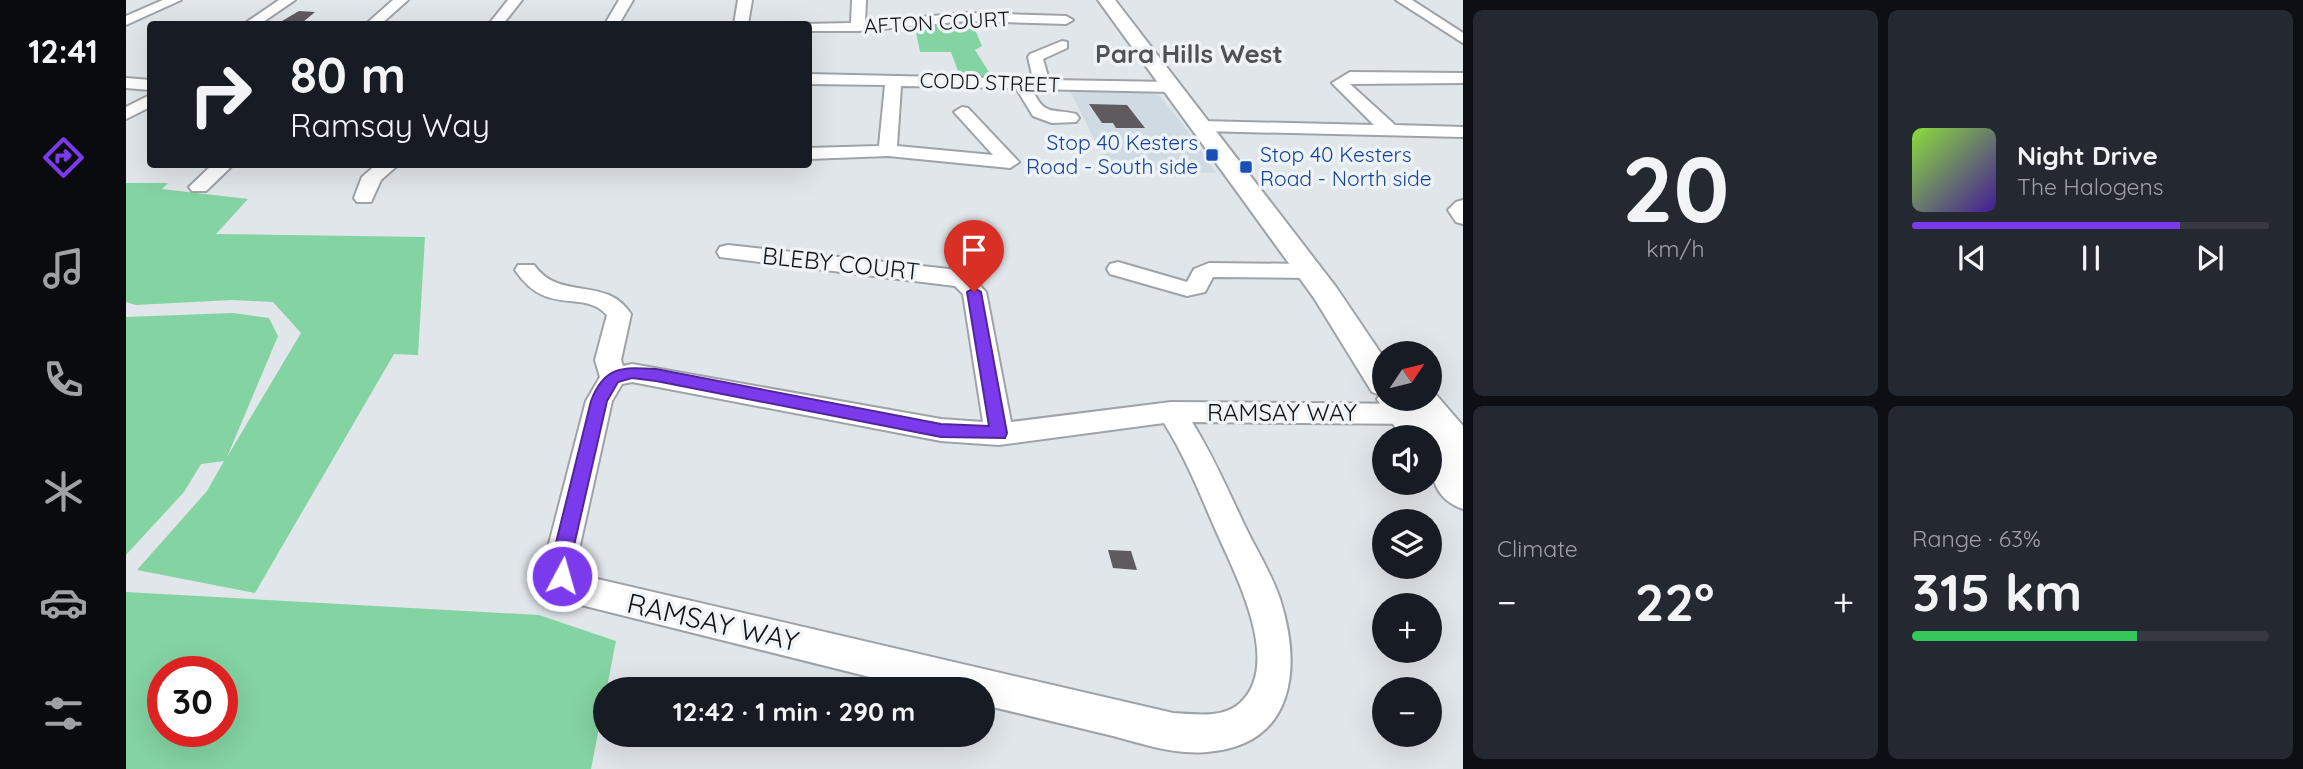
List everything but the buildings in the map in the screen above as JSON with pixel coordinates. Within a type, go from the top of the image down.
[{"type":"main road","points":[[1106,0],[1318,282],[1372,345]]},
{"type":"main road","points":[[1318,282],[1372,365]]},
{"type":"main road","points":[[1417,419],[1463,450]]},
{"type":"main road","points":[[1417,419],[1463,493]]},
{"type":"street","points":[[127,21],[174,0]]},
{"type":"street","points":[[256,21],[288,0]]},
{"type":"street","points":[[376,21],[401,0]]},
{"type":"street","points":[[498,21],[515,0]]},
{"type":"street","points":[[614,21],[626,0]]},
{"type":"street","points":[[742,21],[745,0]]},
{"type":"street","points":[[858,27],[859,0]]},
{"type":"street","points":[[1403,0],[1463,39]]},
{"type":"street","name":"AFTON COURT","points":[[812,27],[858,27],[966,18],[1066,20]]},
{"type":"street","points":[[1042,85],[1035,57],[1062,46]]},
{"type":"street","points":[[1391,131],[1340,83],[1350,77],[1463,78]]},
{"type":"street","name":"CODD STREET","points":[[812,79],[1171,87]]},
{"type":"street","points":[[888,151],[893,80]]},
{"type":"street","points":[[126,83],[147,85]]},
{"type":"street","points":[[1022,85],[1032,108],[1044,117],[1054,120],[1070,118]]},
{"type":"street","points":[[126,114],[147,102]]},
{"type":"street","points":[[812,154],[888,151],[1010,162],[962,112]]},
{"type":"street","points":[[1201,126],[1463,132]]},
{"type":"street","points":[[199,187],[220,168]]},
{"type":"street","points":[[363,198],[372,177],[384,168]]},
{"type":"street","points":[[1463,206],[1458,210],[1463,218]]},
{"type":"street","name":"BLEBY COURT","points":[[728,252],[949,275],[963,281],[974,292],[999,433]]},
{"type":"street","points":[[1118,269],[1187,289],[1196,287],[1202,274],[1209,270],[1318,282]]},
{"type":"street","points":[[526,270],[540,286],[558,292],[592,296],[614,305],[620,314],[608,360],[613,377]]},
{"type":"street","name":"RAMSAY WAY","points":[[1171,412],[1188,437],[1262,598],[1272,637],[1274,679],[1267,700],[1251,720],[1229,732],[1203,736],[1147,726],[569,587],[562,576],[560,563],[599,401],[604,387],[613,377],[632,373],[656,375],[941,430],[999,433],[1046,430],[1171,412],[1417,419]]},
{"type":"shaded area","points":[[1070,91],[1146,92],[1160,96],[1216,173],[1111,172]]},
{"type":"green space","points":[[970,18],[982,46],[975,50],[996,83],[962,82],[951,52],[920,52],[914,22]]},
{"type":"green space","points":[[126,183],[168,183],[162,189],[248,199],[216,234],[425,237],[418,355],[394,354],[255,593],[137,570],[207,491],[224,461],[201,464],[184,492],[126,555],[126,317],[233,313],[269,318],[278,336],[227,457],[301,333],[273,302],[232,300],[136,305],[126,302]]},
{"type":"green space","points":[[126,592],[539,615],[616,641],[609,677],[593,677],[593,747],[595,747],[591,769],[126,769]]},
{"type":"place","name":"Stop 40 Kesters Road - South side","points":[[1212,155]]},
{"type":"place","name":"Stop 40 Kesters Road - North side","points":[[1246,167]]},
{"type":"district","name":"Para Hills West","points":[[1189,54]]},
{"type":"route","points":[[562,576],[560,563],[599,401],[604,387],[613,377],[632,373],[656,375],[941,430],[999,433],[974,292]]}]
